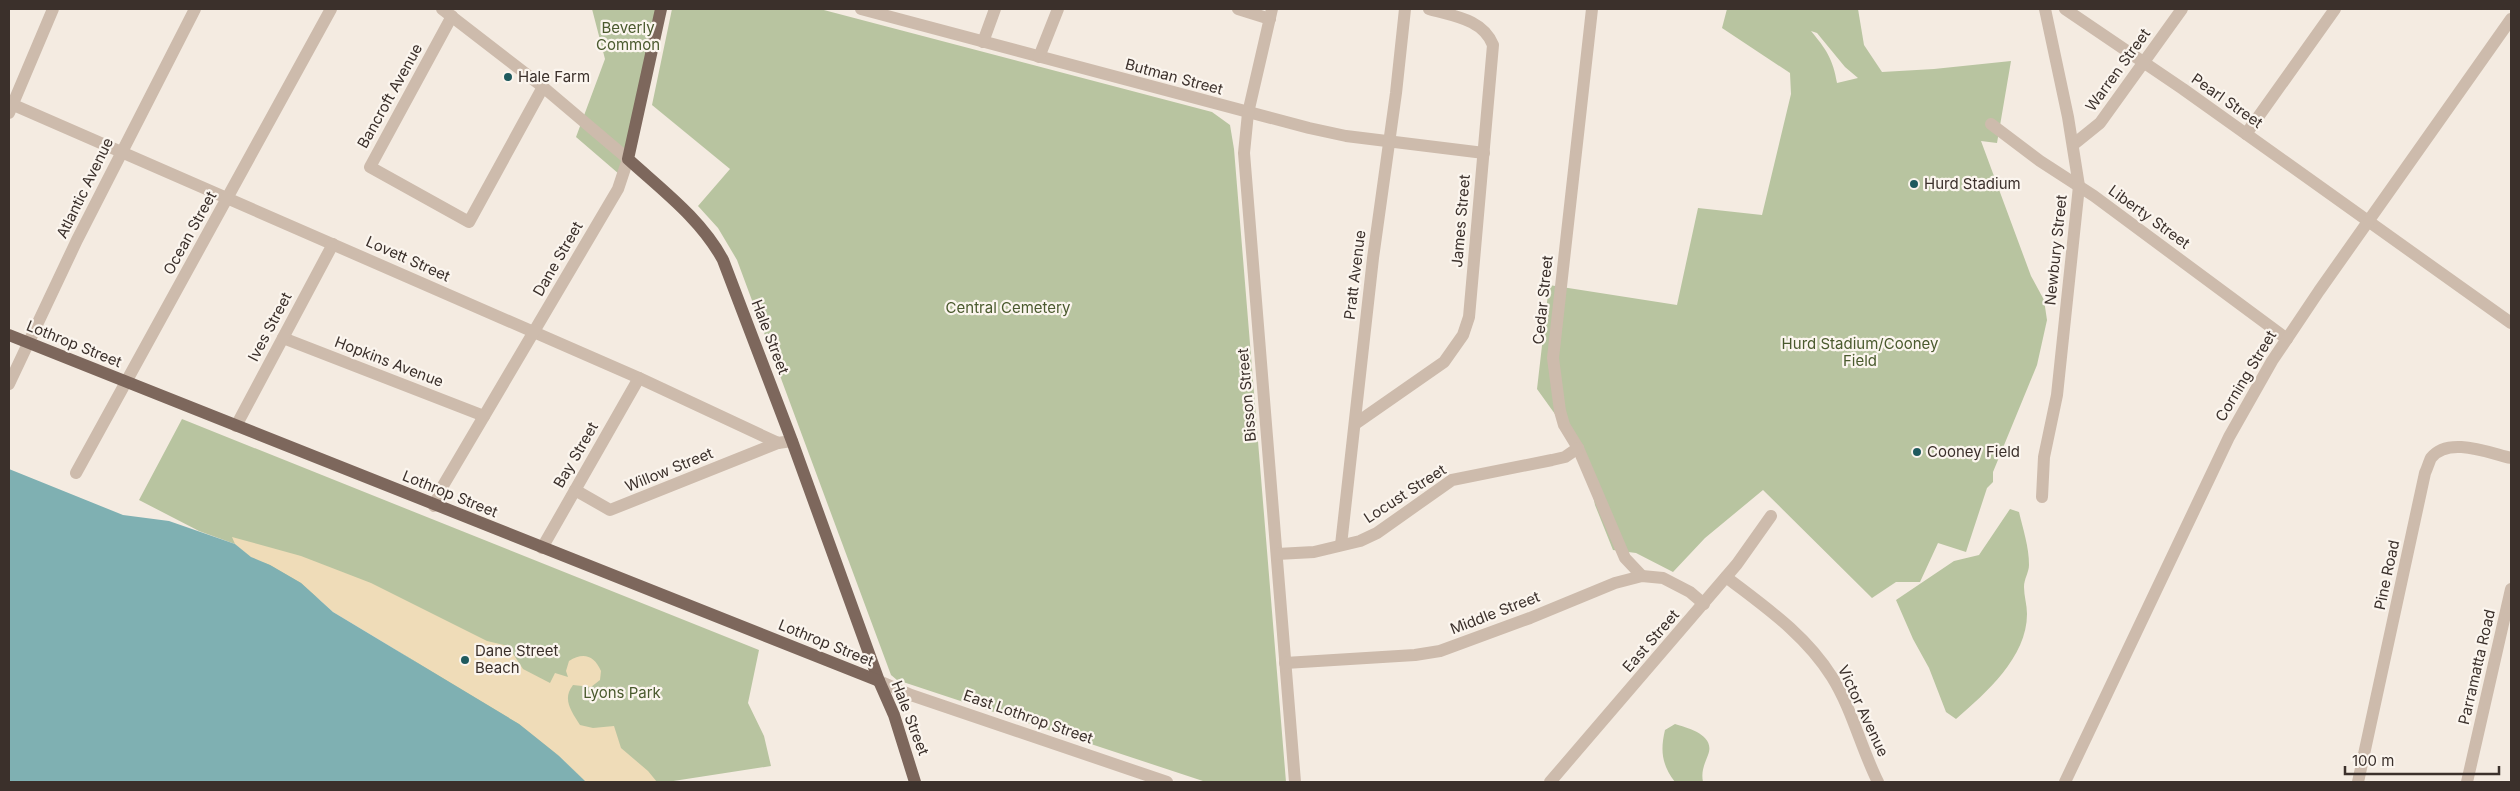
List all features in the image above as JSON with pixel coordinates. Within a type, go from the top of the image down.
[{"type":"main road","name":"Dane Street","points":[[628,159],[661,9]]},
{"type":"main road","name":"Hale Street","points":[[628,159],[683,209],[715,246],[729,276],[792,441],[879,681],[894,715],[915,782]]},
{"type":"main road","name":"Lothrop Street","points":[[9,335],[434,506],[879,681]]},
{"type":"street","points":[[10,107],[53,9]]},
{"type":"street","name":"Atlantic Avenue","points":[[9,384],[121,151],[195,9]]},
{"type":"street","name":"Ocean Street","points":[[76,473],[331,9]]},
{"type":"street","name":"Butman Street","points":[[861,9],[1248,113],[1346,136],[1484,153]]},
{"type":"street","points":[[983,42],[995,9]]},
{"type":"street","points":[[1039,57],[1058,9]]},
{"type":"street","points":[[1238,9],[1271,14]]},
{"type":"street","name":"Pratt Avenue","points":[[1341,546],[1373,258],[1389,142],[1404,9]]},
{"type":"street","name":"James Street","points":[[1355,424],[1444,362],[1463,335],[1468,317],[1493,45],[1489,34],[1475,23],[1429,9]]},
{"type":"street","name":"Cedar Street","points":[[1592,9],[1553,358],[1560,411],[1564,425],[1578,448],[1625,558],[1642,576]]},
{"type":"street","name":"Newbury Street","points":[[2042,497],[2044,457],[2057,395],[2079,186],[2074,144],[2045,9]]},
{"type":"street","name":"Pearl Street","points":[[2065,9],[2144,62],[2511,323]]},
{"type":"street","name":"Warren Street","points":[[2074,144],[2100,123],[2182,9]]},
{"type":"street","points":[[2246,134],[2336,9]]},
{"type":"street","name":"Hale Street","points":[[447,12],[543,87],[628,159]]},
{"type":"street","name":"Bancroft Avenue","points":[[447,12],[370,167],[469,222],[543,87]]},
{"type":"street","name":"Bisson Street","points":[[1271,14],[1248,113],[1244,153],[1295,782]]},
{"type":"street","name":"Corning Street","points":[[2065,782],[2229,437],[2287,339],[2511,19]]},
{"type":"street","name":"Lovett Street","points":[[10,107],[121,151],[639,378],[778,443]]},
{"type":"street","name":"Liberty Street","points":[[1991,124],[2040,161],[2079,186],[2287,339]]},
{"type":"street","name":"Dane Street","points":[[434,506],[484,416],[618,189],[628,159]]},
{"type":"street","name":"Ives Street","points":[[236,426],[333,244]]},
{"type":"street","name":"Hopkins Avenue","points":[[283,338],[484,416]]},
{"type":"street","name":"Bay Street","points":[[542,548],[639,378]]},
{"type":"street","points":[[778,443],[792,441]]},
{"type":"street","name":"Willow Street","points":[[575,490],[610,510],[778,443]]},
{"type":"street","name":"Pine Road","points":[[2358,782],[2425,473],[2431,458],[2448,447],[2466,448],[2511,458]]},
{"type":"street","name":"Locust Street","points":[[1276,554],[1314,552],[1360,541],[1376,533],[1452,480],[1565,456],[1578,448]]},
{"type":"street","name":"East Street","points":[[1550,782],[1704,604],[1771,516]]},
{"type":"street","name":"Middle Street","points":[[1285,663],[1415,655],[1440,651],[1530,618],[1616,582],[1642,576],[1663,578],[1690,592],[1704,604]]},
{"type":"street","name":"Victor Avenue","points":[[1726,577],[1795,630],[1816,654],[1832,678],[1878,782]]},
{"type":"street","name":"Parramatta Road","points":[[2468,782],[2511,589]]},
{"type":"street","name":"East Lothrop Street","points":[[879,681],[911,695],[1167,782]]},
{"type":"green space","name":"Beverly Common","points":[[592,9],[663,9],[619,174],[576,137],[605,59]]},
{"type":"green space","name":"Central Cemetery","points":[[672,9],[820,9],[1212,112],[1230,125],[1234,149],[1286,782],[1206,782],[897,680],[891,675],[737,260],[718,228],[698,206],[730,169],[652,105]]},
{"type":"green space","name":"Hurd Stadium/Cooney Field","points":[[1727,9],[1858,9],[1864,45],[1882,72],[2011,61],[1997,143],[1981,141],[2031,276],[2044,300],[2047,320],[2037,365],[1993,472],[1993,482],[1987,488],[1966,552],[1938,543],[1920,582],[1896,582],[1872,598],[1763,490],[1705,538],[1673,572],[1636,553],[1613,550],[1595,505],[1585,456],[1537,389],[1549,285],[1677,305],[1698,208],[1762,215],[1791,94],[1790,73],[1722,28]],"holes":[[[1811,31],[1817,33],[1845,67],[1858,78],[1837,83],[1828,55]]]},
{"type":"green space","name":"Lyons Park","points":[[182,419],[759,650],[748,703],[764,736],[771,766],[667,782],[586,782],[559,756],[235,544],[199,531],[139,500]]},
{"type":"green space","points":[[2010,509],[2019,512],[2029,558],[2029,568],[2024,587],[2027,614],[2025,630],[2020,645],[2003,673],[1980,698],[1956,719],[1946,712],[1929,668],[1913,639],[1896,600],[1954,561],[1979,555]]},
{"type":"green space","points":[[1675,724],[1705,737],[1708,742],[1708,755],[1702,775],[1703,782],[1675,782],[1667,770],[1663,758],[1663,738],[1665,730]]},
{"type":"sand","name":"Dane Street Beach","points":[[232,537],[301,556],[371,583],[487,641],[508,646],[523,669],[550,683],[555,673],[568,677],[566,671],[569,661],[583,656],[591,658],[601,671],[600,680],[591,687],[573,685],[568,695],[571,710],[580,725],[593,728],[614,726],[621,748],[648,771],[657,782],[586,782],[559,756],[519,724],[333,612],[301,583],[270,565],[251,558],[235,544]]},
{"type":"water","points":[[9,469],[123,515],[169,521],[235,544],[251,557],[270,565],[301,583],[333,612],[519,724],[559,756],[586,782],[9,782]]},
{"type":"place","name":"Hale Farm","points":[[508,77]]},
{"type":"place","name":"Hurd Stadium","points":[[1914,184]]},
{"type":"place","name":"Cooney Field","points":[[1917,452]]},
{"type":"place","name":"Dane Street Beach","points":[[465,660]]}]
